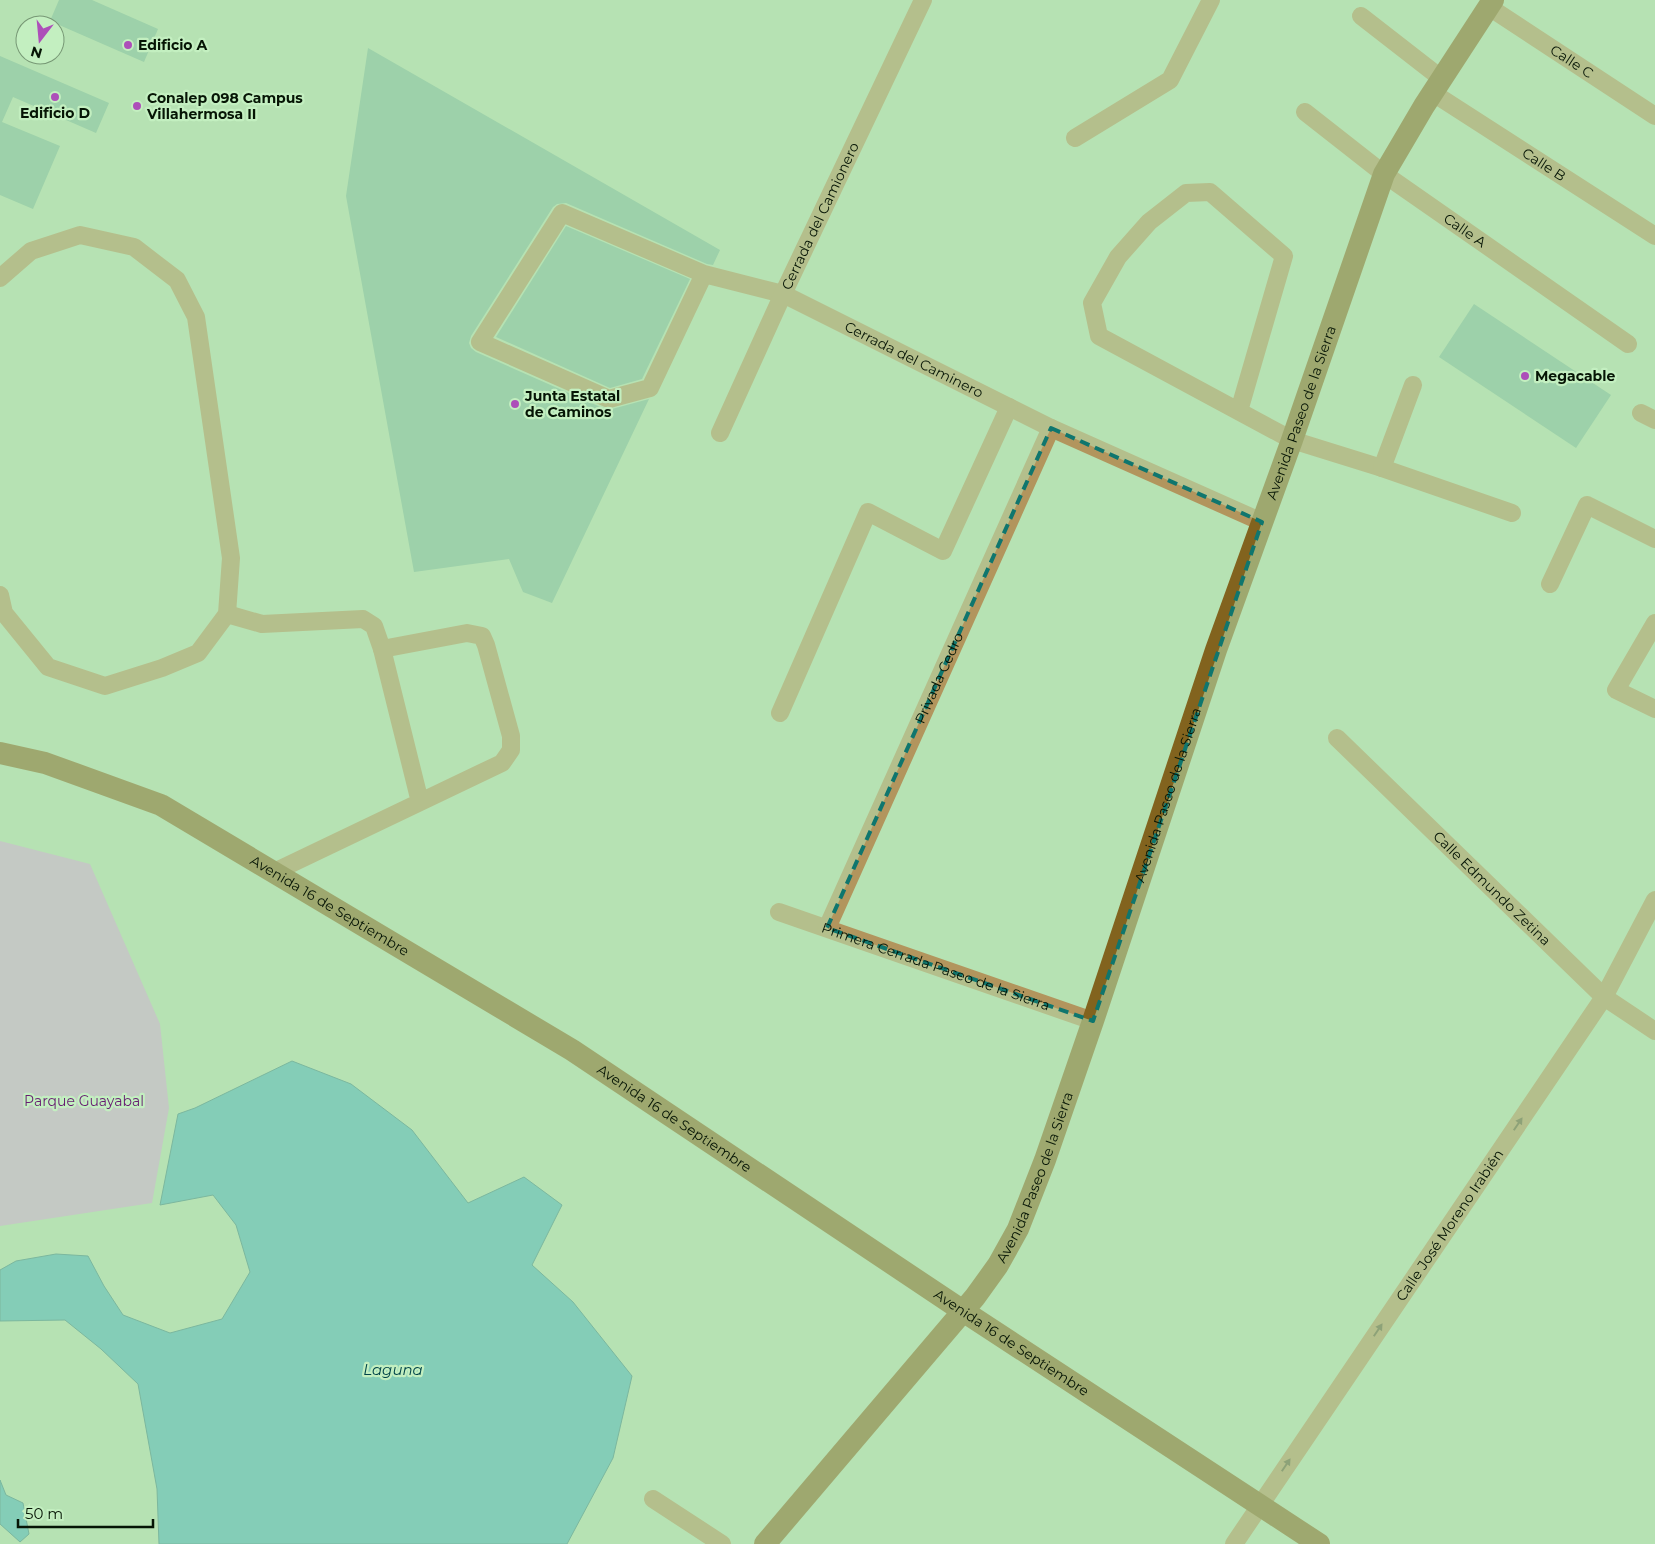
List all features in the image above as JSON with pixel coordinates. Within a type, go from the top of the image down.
[{"type":"main road","name":"Avenida Paseo de la Sierra","points":[[765,1544],[963,1311],[998,1265],[1018,1229],[1045,1160],[1093,1021],[1213,658],[1292,440],[1384,174],[1396,151],[1491,3]]},
{"type":"main road","name":"Avenida 16 de Septiembre","points":[[0,753],[46,763],[161,805],[572,1050],[963,1311],[1319,1544]]},
{"type":"street","name":"Cerrada del Camionero","points":[[720,433],[783,294],[924,0]]},
{"type":"street","points":[[1075,138],[1170,80],[1211,0]]},
{"type":"street","name":"Calle C","points":[[1491,3],[1655,116]]},
{"type":"street","name":"Calle B","points":[[1361,16],[1438,86],[1655,236]]},
{"type":"street","name":"Calle A","points":[[1305,112],[1384,174],[1628,344]]},
{"type":"street","points":[[1238,411],[1284,256],[1210,192],[1186,193],[1149,222],[1118,257],[1092,304],[1099,336],[1238,411],[1292,440],[1382,468],[1512,513]]},
{"type":"street","name":"Cerrada del Caminero","points":[[704,274],[650,388],[609,399],[480,342],[562,212],[704,274],[783,294],[1052,428],[1262,522]]},
{"type":"street","points":[[0,278],[31,251],[80,235],[134,247],[177,280],[196,317],[231,558],[227,614],[198,653],[162,668],[105,686],[48,667],[4,612],[0,594]]},
{"type":"street","points":[[1382,468],[1413,385]]},
{"type":"street","points":[[780,713],[868,512],[944,550],[1009,407]]},
{"type":"street","name":"Privada Cedro","points":[[827,928],[1052,428]]},
{"type":"street","points":[[1550,584],[1587,505],[1655,539]]},
{"type":"street","points":[[227,614],[262,624],[363,619],[374,626],[382,649],[420,802]]},
{"type":"street","points":[[1655,623],[1616,690],[1655,709]]},
{"type":"street","points":[[274,872],[502,762],[511,750],[511,736],[482,636],[467,633],[382,649]]},
{"type":"street","name":"Calle Edmundo Zetina","points":[[1337,738],[1604,997],[1655,1031]]},
{"type":"street","name":"Calle José Moreno Irabién","points":[[1234,1544],[1604,997],[1655,900]]},
{"type":"street","name":"Primera Cerrada Paseo de la Sierra","points":[[779,912],[1093,1021]]},
{"type":"street","points":[[653,1498],[722,1544]]},
{"type":"highlighted area","points":[[1051,428],[1262,522],[1093,1021],[827,928]]},
{"type":"green space","name":"Parque Guayabal","points":[[0,841],[90,864],[160,1024],[169,1108],[152,1203],[0,1226]]},
{"type":"water","name":"Laguna","points":[[292,1061],[351,1084],[412,1130],[468,1203],[524,1177],[562,1205],[532,1265],[573,1302],[632,1376],[613,1458],[567,1544],[159,1544],[157,1489],[138,1384],[101,1349],[65,1320],[0,1321],[0,1270],[16,1261],[56,1254],[88,1256],[104,1286],[123,1315],[170,1333],[222,1319],[250,1272],[236,1225],[213,1195],[160,1205],[178,1114],[195,1108]]},
{"type":"water","points":[[0,1480],[6,1495],[23,1503],[29,1534],[20,1542],[0,1524]]},
{"type":"building","name":"Edificio A","points":[[59,0],[92,0],[158,29],[144,62],[65,28],[65,15],[53,15]]},
{"type":"building","name":"Junta Estatal de Caminos","points":[[368,48],[720,250],[713,265],[707,264],[566,203],[557,204],[553,207],[471,336],[469,343],[476,352],[605,409],[612,409],[649,399],[552,603],[523,592],[509,559],[414,572],[346,196]]},
{"type":"building","points":[[0,56],[15,62],[15,65],[21,65],[109,103],[96,133],[13,97],[2,122],[60,146],[33,209],[0,195]]},
{"type":"building","points":[[566,226],[690,279],[642,379],[610,388],[496,337]]},
{"type":"building","name":"Megacable","points":[[1474,304],[1611,395],[1576,448],[1439,357]]},
{"type":"place","name":"Edificio A","points":[[128,45]]},
{"type":"place","name":"Edificio D","points":[[55,97]]},
{"type":"place","name":"Conalep 098 Campus Villahermosa II","points":[[137,106]]},
{"type":"place","name":"Megacable","points":[[1525,376]]},
{"type":"place","name":"Junta Estatal de Caminos","points":[[515,404]]}]
